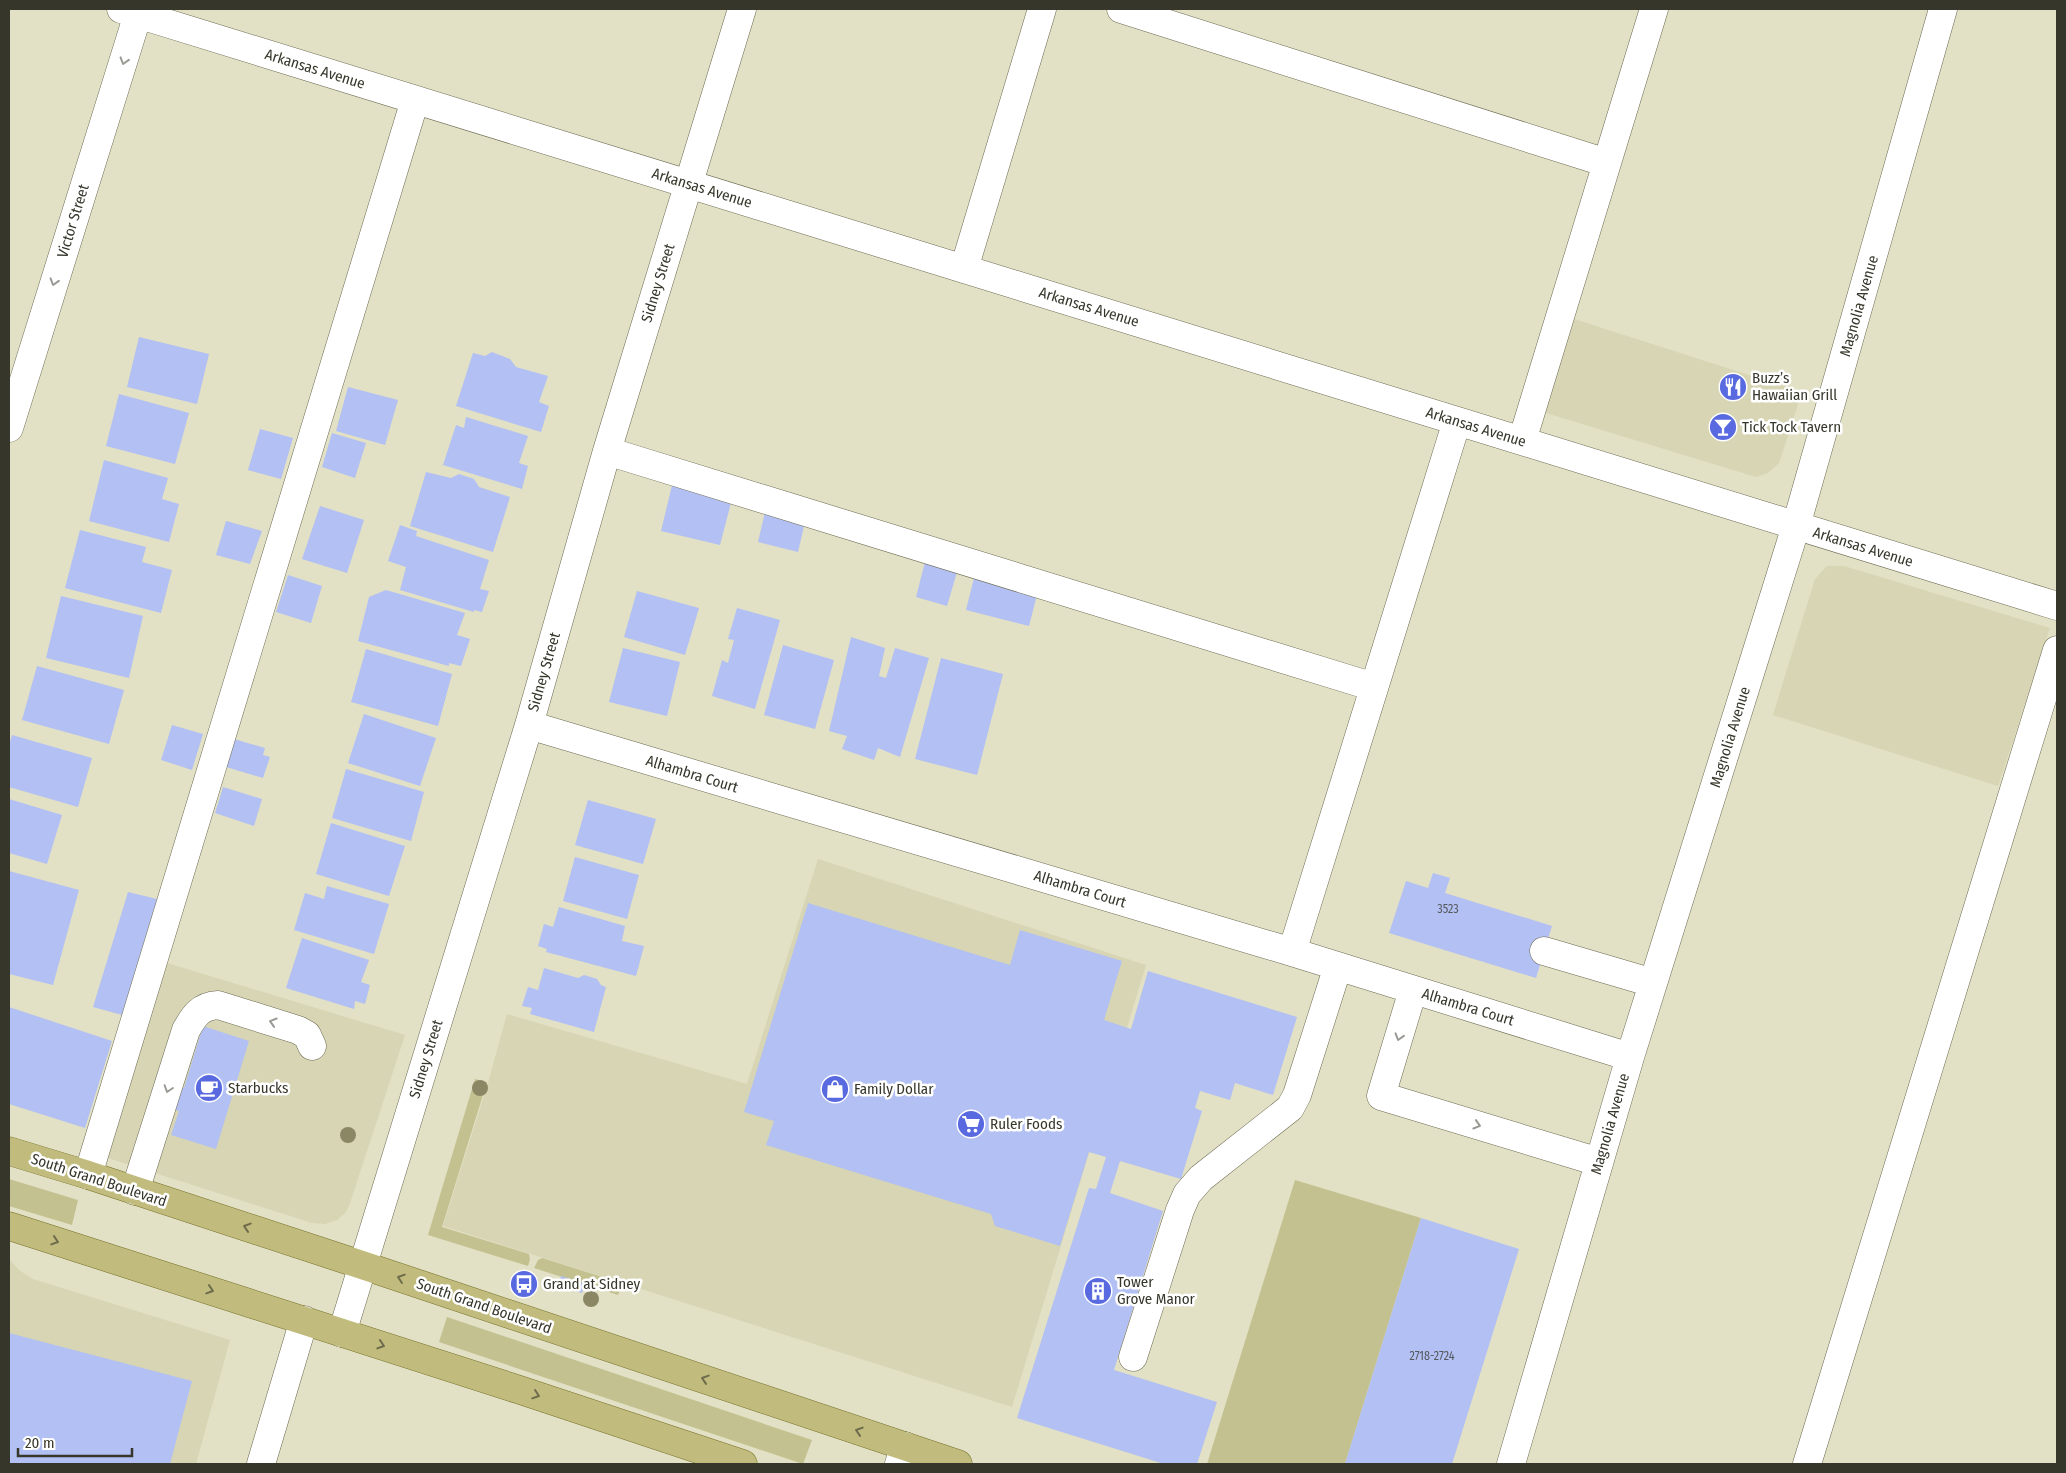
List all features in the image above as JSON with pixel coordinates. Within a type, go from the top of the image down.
[{"type":"main road","name":"South Grand Boulevard","points":[[9,1151],[362,1265],[902,1455],[958,1464]]},
{"type":"main road","points":[[9,1226],[520,1390],[743,1464]]},
{"type":"street","name":"Sidney Street","points":[[342,1333],[529,725],[607,451],[742,9]]},
{"type":"street","points":[[964,269],[1042,9]]},
{"type":"street","points":[[1121,9],[1607,163]]},
{"type":"street","points":[[1522,441],[1654,9]]},
{"type":"street","name":"Magnolia Avenue","points":[[1511,1464],[1630,1057],[1796,526],[1943,9]]},
{"type":"street","name":"Arkansas Avenue","points":[[130,11],[2057,606]]},
{"type":"street","name":"Victor Street","points":[[9,428],[130,11]]},
{"type":"street","points":[[88,1175],[416,100]]},
{"type":"street","points":[[1292,952],[1457,421]]},
{"type":"street","points":[[607,451],[1374,687]]},
{"type":"street","points":[[1807,1464],[2057,650]]},
{"type":"street","name":"Alhambra Court","points":[[529,725],[1292,952],[1630,1057]]},
{"type":"street","points":[[1544,951],[1653,983]]},
{"type":"street","points":[[1133,1357],[1180,1210],[1187,1194],[1201,1178],[1290,1108],[1298,1095],[1338,966]]},
{"type":"street","points":[[1413,990],[1381,1096],[1599,1162]]},
{"type":"street","points":[[135,1191],[186,1030],[198,1011],[208,1006],[218,1006],[280,1024],[307,1035],[312,1046]]},
{"type":"street","points":[[261,1464],[304,1320]]},
{"type":"shaded area","points":[[1574,319],[1802,392],[1779,463],[1768,473],[1756,477],[1543,412]]},
{"type":"shaded area","points":[[1827,566],[1844,566],[2050,628],[1998,786],[1773,715],[1815,579]]},
{"type":"shaded area","points":[[818,859],[1146,965],[1012,1407],[443,1226],[488,1083],[507,1014],[747,1084]]},
{"type":"shaded area","points":[[167,963],[405,1035],[350,1203],[346,1212],[337,1220],[325,1224],[312,1223],[108,1158]]},
{"type":"shaded area","points":[[475,1079],[487,1082],[442,1227],[529,1254],[528,1266],[428,1235]]},
{"type":"shaded area","points":[[9,1179],[78,1200],[72,1225],[9,1206]]},
{"type":"shaded area","points":[[1295,1180],[1421,1218],[1345,1464],[1207,1464]]},
{"type":"shaded area","points":[[542,1258],[615,1281],[620,1290],[618,1295],[534,1268],[538,1260]]},
{"type":"shaded area","points":[[9,1259],[19,1270],[33,1279],[230,1340],[196,1464],[9,1464]]},
{"type":"shaded area","points":[[447,1317],[812,1440],[803,1464],[439,1342]]},
{"type":"building","points":[[139,337],[209,354],[197,404],[127,387]]},
{"type":"building","points":[[492,352],[510,359],[516,367],[548,376],[539,402],[549,406],[541,432],[456,406],[473,353],[485,356]]},
{"type":"building","points":[[348,387],[398,400],[385,445],[336,431]]},
{"type":"building","points":[[119,394],[189,413],[175,464],[106,446]]},
{"type":"building","points":[[466,417],[528,436],[519,463],[528,466],[522,489],[443,465],[456,425],[464,428]]},
{"type":"building","points":[[260,429],[293,438],[281,479],[248,470]]},
{"type":"building","points":[[332,433],[366,443],[355,478],[322,467]]},
{"type":"building","points":[[104,460],[168,478],[162,499],[179,504],[169,542],[89,521]]},
{"type":"building","points":[[426,472],[451,478],[459,474],[474,479],[479,487],[510,497],[493,552],[410,526]]},
{"type":"building","points":[[673,481],[733,495],[720,545],[661,531]]},
{"type":"building","points":[[320,506],[364,520],[347,573],[302,559]]},
{"type":"building","points":[[765,512],[805,522],[798,552],[758,542]]},
{"type":"building","points":[[226,521],[262,531],[250,564],[216,555]]},
{"type":"building","points":[[400,525],[417,531],[416,536],[489,560],[480,589],[489,591],[482,612],[474,610],[474,612],[400,590],[406,567],[388,561]]},
{"type":"building","points":[[80,530],[146,547],[142,562],[172,570],[161,613],[65,588]]},
{"type":"building","points":[[925,562],[957,572],[947,606],[916,597]]},
{"type":"building","points":[[976,570],[1039,587],[1029,626],[966,610]]},
{"type":"building","points":[[288,575],[322,586],[311,623],[276,612]]},
{"type":"building","points":[[386,590],[465,613],[457,635],[470,639],[461,666],[449,663],[449,666],[358,641],[369,597]]},
{"type":"building","points":[[637,591],[699,608],[685,655],[624,637]]},
{"type":"building","points":[[61,596],[143,616],[129,678],[46,658]]},
{"type":"building","points":[[737,608],[780,620],[755,709],[712,696],[722,660],[728,663],[734,640],[728,639]]},
{"type":"building","points":[[851,637],[885,648],[879,676],[886,678],[895,648],[929,658],[900,757],[878,748],[874,760],[842,749],[847,736],[829,731]]},
{"type":"building","points":[[783,645],[834,660],[815,729],[764,715]]},
{"type":"building","points":[[623,648],[680,662],[667,716],[609,702]]},
{"type":"building","points":[[366,649],[452,674],[438,726],[351,702]]},
{"type":"building","points":[[941,658],[1003,674],[977,775],[915,759]]},
{"type":"building","points":[[37,666],[124,690],[109,744],[22,720]]},
{"type":"building","points":[[364,714],[436,738],[420,786],[348,763]]},
{"type":"building","points":[[172,725],[203,734],[192,770],[161,760]]},
{"type":"building","points":[[12,735],[92,758],[78,807],[9,787],[9,745]]},
{"type":"building","points":[[234,739],[265,748],[263,755],[270,757],[263,778],[226,767]]},
{"type":"building","points":[[346,769],[424,792],[411,841],[332,818]]},
{"type":"building","points":[[223,787],[262,799],[254,826],[215,813]]},
{"type":"building","points":[[9,799],[62,815],[47,864],[9,853]]},
{"type":"building","points":[[588,800],[656,819],[643,864],[575,845]]},
{"type":"building","points":[[331,823],[405,846],[389,896],[316,874]]},
{"type":"building","points":[[575,857],[639,875],[627,919],[563,901]]},
{"type":"building","points":[[9,871],[79,890],[53,985],[9,974]]},
{"type":"building","points":[[1433,873],[1450,878],[1445,893],[1552,926],[1536,978],[1389,933],[1406,881],[1428,888]]},
{"type":"building","points":[[327,886],[389,904],[374,954],[294,930],[305,893],[324,899]]},
{"type":"building","points":[[128,892],[157,899],[122,1015],[93,1007]]},
{"type":"building","points":[[808,903],[1010,965],[1020,930],[1122,961],[1104,1020],[1131,1029],[1148,971],[1297,1017],[1273,1095],[1235,1083],[1230,1100],[1200,1091],[1195,1108],[1202,1111],[1181,1179],[1120,1161],[1110,1193],[1163,1211],[1114,1370],[1217,1402],[1197,1464],[1164,1464],[1017,1418],[1089,1188],[1096,1189],[1106,1157],[1089,1152],[1060,1246],[995,1226],[991,1214],[766,1145],[774,1121],[744,1112]]},
{"type":"building","points":[[559,907],[625,926],[622,941],[644,946],[636,976],[546,952],[547,949],[538,946],[544,924],[553,927]]},
{"type":"building","points":[[302,938],[369,960],[361,982],[370,985],[365,1004],[355,1001],[354,1009],[286,988]]},
{"type":"building","points":[[544,968],[578,978],[584,975],[597,979],[601,985],[606,987],[594,1032],[530,1014],[532,1008],[522,1006],[528,987],[538,990]]},
{"type":"building","points":[[9,1007],[112,1041],[85,1128],[9,1104]]},
{"type":"building","name":"Starbucks","points":[[203,1026],[249,1041],[216,1149],[171,1135],[179,1111],[172,1109],[179,1087],[184,1088]]},
{"type":"building","points":[[1421,1218],[1519,1249],[1452,1464],[1345,1464]]},
{"type":"building","points":[[561,1276],[585,1284],[582,1293],[558,1286]]},
{"type":"building","points":[[9,1333],[192,1381],[170,1464],[9,1464]]},
{"type":"place","name":"Buzz’s Hawaiian Grill","points":[[1733,387]]},
{"type":"place","name":"Tick Tock Tavern","points":[[1723,427]]},
{"type":"place","name":"Starbucks","points":[[209,1088]]},
{"type":"place","name":"Family Dollar","points":[[835,1089]]},
{"type":"place","name":"Ruler Foods","points":[[971,1124]]},
{"type":"place","name":"Grand at Sidney","points":[[524,1284]]},
{"type":"place","name":"Tower Grove Manor","points":[[1098,1291]]}]
